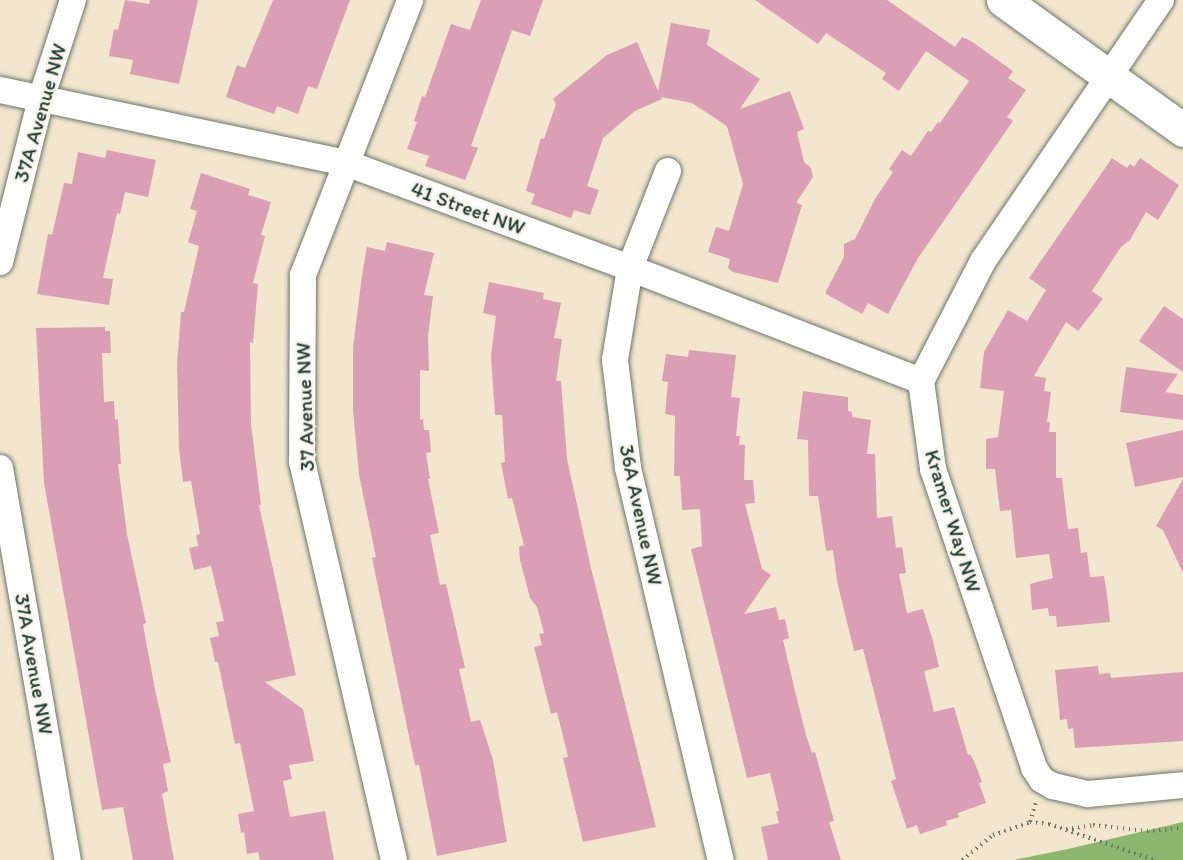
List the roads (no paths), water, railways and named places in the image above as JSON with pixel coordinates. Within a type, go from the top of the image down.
[{"type":"street","name":"37A Avenue NW","points":[[0,262],[41,99],[73,0]]},
{"type":"street","name":"37 Avenue NW","points":[[394,860],[302,462],[303,275],[410,0]]},
{"type":"street","points":[[1002,0],[1183,130]]},
{"type":"street","points":[[921,381],[983,261],[1161,0]]},
{"type":"street","name":"41 Street NW","points":[[0,90],[346,163],[630,268],[921,381]]},
{"type":"street","name":"36A Avenue NW","points":[[668,171],[630,268],[615,360],[628,468],[721,860]]},
{"type":"street","name":"Kramer Way NW","points":[[921,381],[933,469],[1034,768],[1042,780],[1053,786],[1088,794],[1183,785]]},
{"type":"street","name":"37A Avenue NW","points":[[0,468],[68,860]]}]
